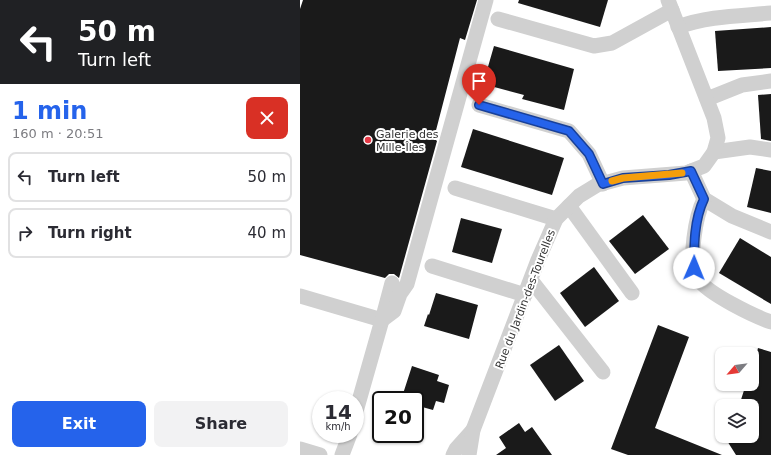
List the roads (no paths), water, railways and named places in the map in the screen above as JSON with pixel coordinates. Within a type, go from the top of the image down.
[{"type":"street","points":[[382,320],[394,311],[400,294],[407,284],[486,0]]},
{"type":"street","points":[[498,19],[594,46],[612,43],[670,5],[714,118],[718,138],[714,152],[750,147],[771,150]]},
{"type":"street","points":[[678,27],[691,22],[717,17],[771,13]]},
{"type":"street","points":[[707,99],[742,85],[771,81]]},
{"type":"street","points":[[479,105],[569,131],[589,154],[603,184]]},
{"type":"street","name":"Rue du Jardin-des-Tourelles","points":[[469,455],[473,430],[556,218],[579,196],[603,184],[623,178],[669,175],[691,171],[704,166],[714,152]]},
{"type":"street","points":[[691,171],[704,199],[732,216],[771,232]]},
{"type":"street","points":[[455,188],[556,218]]},
{"type":"street","points":[[704,199],[699,209],[694,243],[694,268],[698,280],[715,293],[751,315],[771,322]]},
{"type":"street","points":[[569,206],[632,294]]},
{"type":"street","points":[[432,266],[525,295]]},
{"type":"street","points":[[531,280],[603,372]]},
{"type":"street","points":[[362,391],[392,283]]},
{"type":"street","points":[[300,296],[382,320]]},
{"type":"street","name":"Rue du Jardin-des-Tourelles","points":[[453,455],[456,448],[473,430]]},
{"type":"street","points":[[342,455],[347,443]]},
{"type":"street","points":[[300,449],[320,455]]},
{"type":"place","name":"Galerie des Mille-Îles","points":[[368,140]]}]
